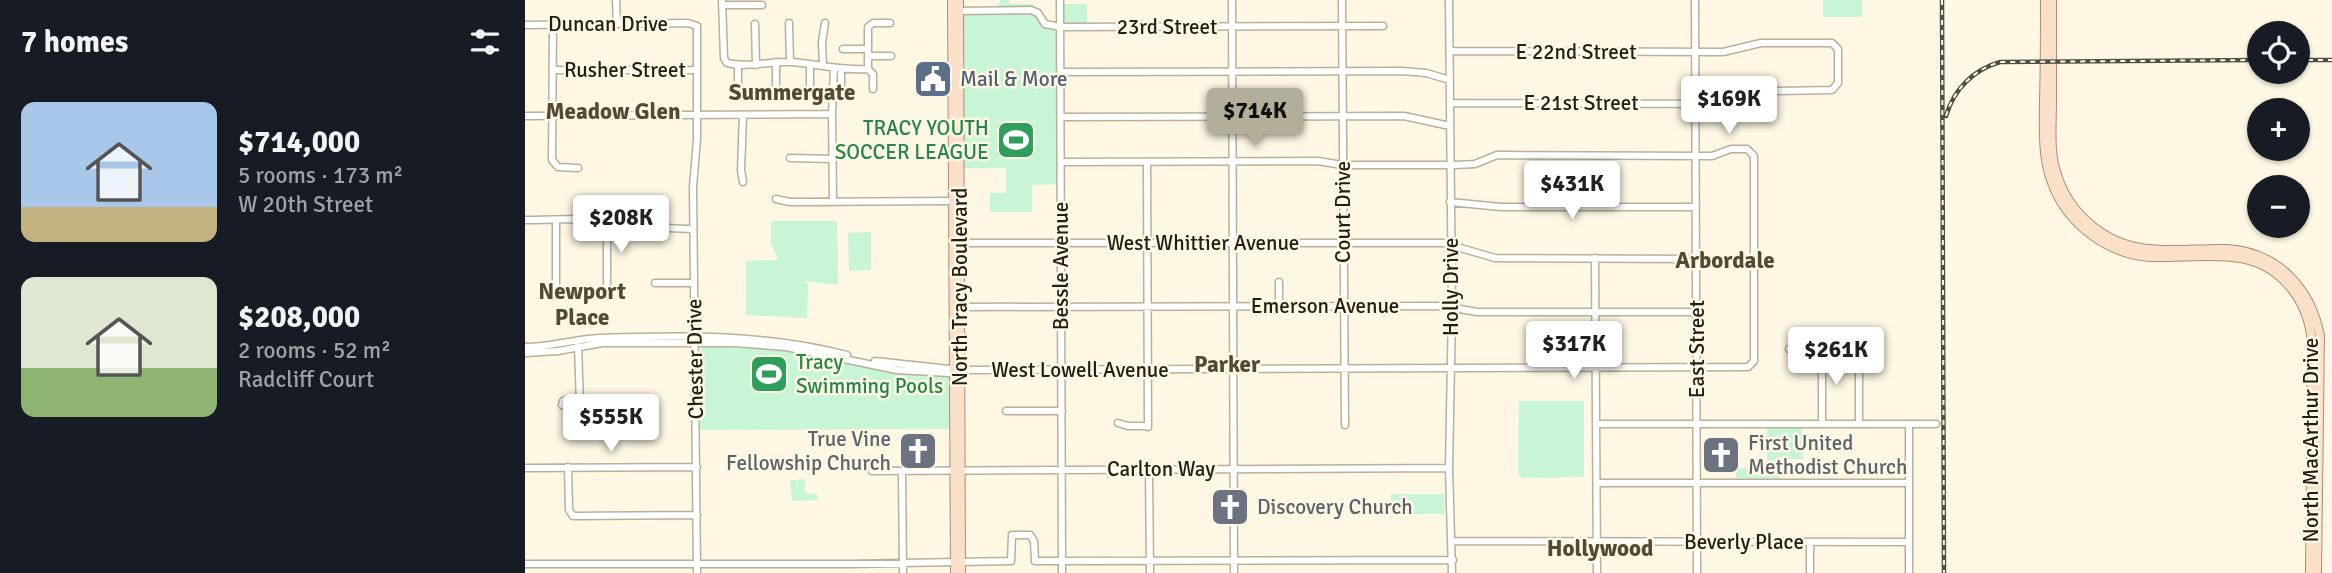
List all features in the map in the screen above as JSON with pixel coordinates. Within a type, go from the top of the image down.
[{"type":"main road","name":"North Tracy Boulevard","points":[[955,0],[959,11],[956,201]]},
{"type":"main road","name":"North Tracy Boulevard","points":[[955,0],[957,470],[958,561],[961,573]]},
{"type":"main road","name":"North MacArthur Drive","points":[[2045,0],[2045,155],[2048,172],[2057,194],[2077,222],[2103,242],[2131,253],[2151,257],[2230,257],[2255,262],[2284,281],[2305,310],[2312,333],[2310,573]]},
{"type":"main road","name":"North MacArthur Drive","points":[[2052,0],[2052,143],[2055,165],[2061,187],[2082,217],[2100,232],[2140,248],[2226,249],[2251,253],[2285,271],[2309,301],[2320,336],[2317,573]]},
{"type":"main road","name":"North Tracy Boulevard","points":[[955,573],[958,561]]},
{"type":"street","points":[[617,0],[617,24]]},
{"type":"street","name":"Bessle Avenue","points":[[1060,0],[1062,573]]},
{"type":"street","points":[[1232,0],[1234,573]]},
{"type":"street","name":"Court Drive","points":[[1342,0],[1345,425]]},
{"type":"street","name":"Holly Drive","points":[[1450,0],[1452,368],[1449,468],[1453,573]]},
{"type":"street","name":"East Street","points":[[1695,0],[1697,573]]},
{"type":"street","points":[[762,5],[722,3],[723,58],[727,63],[756,65],[790,62],[868,69],[873,74],[873,89]]},
{"type":"street","name":"23rd Street","points":[[959,11],[1031,10],[1038,13],[1045,24],[1061,27],[1383,26]]},
{"type":"street","points":[[789,23],[790,62]]},
{"type":"street","points":[[823,66],[822,42],[825,23]]},
{"type":"street","points":[[868,69],[869,25],[890,23]]},
{"type":"street","points":[[553,24],[552,160],[558,167],[578,168]]},
{"type":"street","name":"Duncan Drive","points":[[525,25],[691,24]]},
{"type":"street","name":"Chester Drive","points":[[691,24],[697,26],[698,116],[697,156],[692,187],[697,573]]},
{"type":"street","points":[[755,24],[756,65]]},
{"type":"street","name":"E 22nd Street","points":[[1450,51],[1723,52],[1761,43],[1828,43],[1835,44],[1838,50],[1836,87]]},
{"type":"street","points":[[843,49],[891,56]]},
{"type":"street","points":[[776,62],[776,89]]},
{"type":"street","points":[[738,65],[738,89]]},
{"type":"street","points":[[810,65],[810,89]]},
{"type":"street","points":[[833,202],[832,114],[838,68]]},
{"type":"street","points":[[838,68],[841,90]]},
{"type":"street","name":"Rusher Street","points":[[553,70],[697,70]]},
{"type":"street","points":[[1061,72],[1418,72],[1450,80]]},
{"type":"street","name":"E 21st Street","points":[[1450,103],[1734,103],[1776,91],[1832,90],[1836,87]]},
{"type":"street","points":[[525,116],[832,114]]},
{"type":"street","points":[[743,115],[743,182]]},
{"type":"street","points":[[1061,117],[1413,117],[1441,126],[1450,126]]},
{"type":"street","name":"West Lowell Avenue","points":[[525,347],[747,338],[787,342],[880,362],[956,370],[1748,367],[1755,357],[1754,156],[1747,149],[1735,149],[1712,156],[1696,155]]},
{"type":"street","points":[[1061,162],[1318,161],[1342,165],[1450,165],[1475,164],[1497,155],[1696,155]]},
{"type":"street","points":[[790,158],[833,159]]},
{"type":"street","points":[[1118,423],[1149,426],[1147,162]]},
{"type":"street","points":[[776,199],[790,202],[956,201]]},
{"type":"street","points":[[1450,202],[1501,207],[1696,207]]},
{"type":"street","points":[[525,220],[629,223],[652,228],[693,229]]},
{"type":"street","points":[[556,220],[556,296]]},
{"type":"street","points":[[607,222],[607,288]]},
{"type":"street","name":"West Whittier Avenue","points":[[956,243],[1443,243],[1495,258],[1696,259]]},
{"type":"street","points":[[1595,258],[1597,573]]},
{"type":"street","points":[[1279,282],[1279,306]]},
{"type":"street","points":[[655,283],[693,283]]},
{"type":"street","name":"Emerson Avenue","points":[[957,307],[1443,306],[1477,312],[1696,313]]},
{"type":"street","points":[[578,344],[579,408],[563,407],[562,403],[566,399],[578,397]]},
{"type":"street","name":"West Lowell Avenue","points":[[525,353],[558,351],[578,344]]},
{"type":"street","points":[[1789,349],[1859,349],[1859,424]]},
{"type":"street","points":[[1822,350],[1822,424]]},
{"type":"street","points":[[1006,411],[1062,411]]},
{"type":"street","points":[[1596,424],[1936,424]]},
{"type":"street","points":[[1909,425],[1909,573]]},
{"type":"street","points":[[568,467],[569,510],[573,516],[697,515]]},
{"type":"street","points":[[525,468],[697,467]]},
{"type":"street","name":"Carlton Way","points":[[872,471],[1449,468]]},
{"type":"street","points":[[1149,470],[1150,573]]},
{"type":"street","points":[[902,471],[902,573]]},
{"type":"street","points":[[1597,483],[1909,483]]},
{"type":"street","points":[[525,564],[1011,561],[1012,536],[1030,535],[1034,541],[1035,561],[1453,559]]},
{"type":"street","name":"Beverly Place","points":[[1452,541],[1909,542]]},
{"type":"street","points":[[1810,542],[1810,573]]},
{"type":"street","points":[[746,564],[746,573]]},
{"type":"street","points":[[799,564],[799,573]]},
{"type":"street","points":[[850,564],[850,573]]},
{"type":"street","points":[[555,565],[555,573]]},
{"type":"street","points":[[602,565],[602,573]]},
{"type":"street","points":[[650,565],[650,573]]},
{"type":"green space","points":[[1000,0],[1009,0],[1009,4],[1033,4],[1057,32],[1058,184],[1032,185],[1032,212],[990,212],[990,193],[1006,193],[1006,168],[962,168],[962,14],[997,9]]},
{"type":"green space","points":[[1823,0],[1862,0],[1862,17],[1823,17]]},
{"type":"green space","points":[[1063,4],[1087,4],[1087,24],[1064,23]]},
{"type":"green space","points":[[771,221],[837,221],[838,285],[804,281],[808,285],[807,318],[746,315],[746,261],[778,260],[771,244]]},
{"type":"green space","points":[[871,232],[871,270],[849,271],[848,233]]},
{"type":"green space","points":[[703,346],[778,349],[882,371],[950,376],[952,429],[700,430],[699,352]]},
{"type":"green space","points":[[1519,401],[1584,401],[1584,477],[1522,478],[1518,473]]},
{"type":"green space","points":[[1767,428],[1802,428],[1803,459],[1781,459],[1780,479],[1736,478],[1736,468],[1767,467]]},
{"type":"green space","points":[[798,479],[805,479],[805,493],[817,494],[818,500],[792,501],[790,480],[797,480],[798,494]]},
{"type":"green space","points":[[1391,494],[1444,494],[1445,514],[1391,514]]},
{"type":"railway","points":[[1942,0],[1944,573]]},
{"type":"railway","points":[[1946,116],[1959,89],[1973,75],[2000,62],[2247,60]]},
{"type":"railway","points":[[2310,60],[2332,60]]},
{"type":"place","name":"Mail & More","points":[[933,79]]},
{"type":"place","name":"TRACY YOUTH SOCCER LEAGUE","points":[[1016,140]]},
{"type":"place","name":"Tracy Swimming Pools","points":[[769,374]]},
{"type":"place","name":"True Vine Fellowship Church","points":[[918,451]]},
{"type":"place","name":"First United Methodist Church","points":[[1721,455]]},
{"type":"place","name":"Discovery Church","points":[[1230,507]]},
{"type":"district","name":"Summergate","points":[[792,92]]},
{"type":"district","name":"Meadow Glen","points":[[613,111]]},
{"type":"district","name":"Arbordale","points":[[1725,260]]},
{"type":"district","name":"Newport Place","points":[[582,304]]},
{"type":"district","name":"Parker","points":[[1227,364]]},
{"type":"district","name":"Hollywood","points":[[1600,548]]}]
